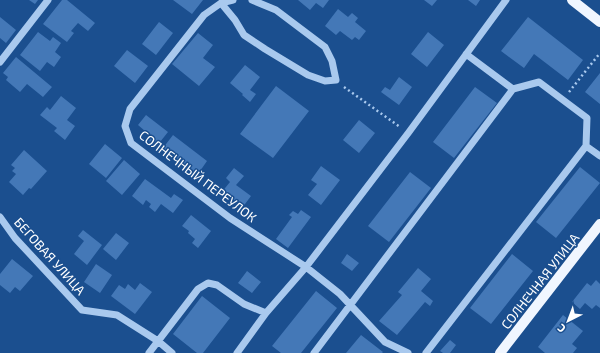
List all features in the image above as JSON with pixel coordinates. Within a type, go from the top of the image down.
[{"type":"main road","points":[[572,0],[600,22]]},
{"type":"main road","name":"СОЛНЕЧНАЯ УЛИЦА","points":[[500,353],[600,224]]},
{"type":"street","points":[[0,62],[48,0]]},
{"type":"street","name":"СОЛНЕЧНЫЙ ПЕРЕУЛОК","points":[[233,0],[222,3],[204,15],[130,109],[125,126],[131,143],[230,218],[306,267],[340,294],[385,342],[408,353]]},
{"type":"street","points":[[222,3],[244,35],[308,75],[325,81],[336,80],[332,61],[324,47],[276,10],[252,0]]},
{"type":"street","points":[[236,353],[266,313],[306,267],[409,132],[506,0]]},
{"type":"street","points":[[466,54],[513,89]]},
{"type":"street","points":[[314,353],[513,89],[539,82],[587,118],[586,146],[426,353]]},
{"type":"street","points":[[586,146],[600,156]]},
{"type":"street","name":"БЕГОВАЯ УЛИЦА","points":[[0,217],[15,238],[82,310],[117,315],[158,341]]},
{"type":"street","points":[[149,353],[198,289],[208,284],[217,285],[244,304],[266,313]]},
{"type":"street","points":[[158,341],[172,353]]},
{"type":"path","points":[[563,101],[600,53]]},
{"type":"path","points":[[336,80],[371,107],[409,132]]},
{"type":"building","points":[[29,0],[38,0],[35,4]]},
{"type":"building","points":[[62,0],[67,0],[95,23],[88,31],[78,23],[71,31],[74,33],[67,42],[43,24]]},
{"type":"building","points":[[173,0],[203,0],[192,14]]},
{"type":"building","points":[[298,0],[329,0],[323,8],[316,3],[310,10]]},
{"type":"building","points":[[424,0],[437,0],[432,6]]},
{"type":"building","points":[[468,0],[480,0],[476,6]]},
{"type":"building","points":[[338,9],[348,17],[352,13],[358,18],[355,22],[366,31],[359,40],[355,37],[352,40],[340,31],[336,35],[325,26]]},
{"type":"building","points":[[0,17],[16,30],[6,43],[0,38]]},
{"type":"building","points":[[528,17],[583,60],[568,80],[534,54],[524,68],[501,51]]},
{"type":"building","points":[[159,22],[173,33],[156,55],[142,44]]},
{"type":"building","points":[[38,32],[50,41],[53,37],[61,43],[55,52],[61,57],[54,67],[47,62],[40,71],[20,55]]},
{"type":"building","points":[[428,32],[444,45],[427,67],[411,54]]},
{"type":"building","points":[[198,33],[213,45],[203,58],[215,67],[199,86],[172,64]]},
{"type":"building","points":[[127,50],[148,66],[135,83],[114,66]]},
{"type":"building","points":[[16,57],[52,87],[43,97],[27,84],[20,92],[6,80],[8,77],[3,73]]},
{"type":"building","points":[[245,65],[260,77],[250,90],[256,94],[250,102],[230,83]]},
{"type":"building","points":[[600,73],[600,104],[585,92]]},
{"type":"building","points":[[399,77],[412,87],[399,105],[381,92],[385,87],[390,90]]},
{"type":"building","points":[[276,86],[309,111],[273,158],[240,134]]},
{"type":"building","points":[[475,87],[497,103],[454,158],[433,142]]},
{"type":"building","points":[[61,96],[76,108],[67,120],[75,126],[65,140],[54,131],[57,128],[40,115],[47,107],[50,110]]},
{"type":"building","points":[[146,115],[168,132],[156,147],[149,141],[152,137],[138,125]]},
{"type":"building","points":[[359,120],[375,133],[359,153],[343,140]]},
{"type":"building","points":[[173,135],[207,161],[198,174],[163,148]]},
{"type":"building","points":[[105,144],[122,158],[106,178],[89,164]]},
{"type":"building","points":[[24,150],[47,171],[31,189],[29,188],[23,195],[9,182],[16,174],[12,171],[15,168],[11,165]]},
{"type":"building","points":[[124,160],[140,174],[122,195],[106,181]]},
{"type":"building","points":[[321,166],[340,180],[321,205],[308,195],[317,184],[311,180]]},
{"type":"building","points":[[580,167],[600,183],[556,238],[536,222]]},
{"type":"building","points":[[234,168],[244,176],[236,185],[251,196],[242,208],[221,193],[230,182],[226,178]]},
{"type":"building","points":[[410,172],[431,188],[389,242],[368,226]]},
{"type":"building","points":[[145,179],[171,198],[174,194],[183,200],[173,213],[161,204],[155,212],[149,207],[151,204],[146,200],[143,205],[132,196]]},
{"type":"building","points":[[301,210],[311,217],[288,248],[276,239],[292,217],[289,215],[293,211],[298,214]]},
{"type":"building","points":[[191,215],[211,231],[198,248],[192,243],[195,239],[188,233],[189,231],[182,226]]},
{"type":"building","points":[[83,230],[102,245],[87,265],[74,254],[84,241],[78,236]]},
{"type":"building","points":[[116,233],[129,243],[116,260],[103,249]]},
{"type":"building","points":[[347,254],[359,263],[352,271],[341,263]]},
{"type":"building","points":[[512,254],[533,271],[491,324],[470,308]]},
{"type":"building","points":[[12,259],[33,276],[20,291],[15,287],[10,293],[0,285],[0,274]]},
{"type":"building","points":[[96,264],[112,275],[100,293],[84,282]]},
{"type":"building","points":[[418,268],[431,279],[421,291],[433,301],[430,306],[425,302],[397,335],[379,321],[402,295],[398,292]]},
{"type":"building","points":[[247,271],[261,282],[252,293],[238,283]]},
{"type":"building","points":[[596,280],[600,284],[600,308],[596,305],[592,309],[585,303],[580,309],[572,302],[587,283],[591,286]]},
{"type":"building","points":[[140,283],[152,292],[135,314],[111,296],[119,285],[125,289],[128,284],[135,290]]},
{"type":"building","points":[[316,291],[337,308],[301,353],[281,353],[272,346]]},
{"type":"building","points":[[202,296],[230,318],[203,353],[197,353],[173,334]]},
{"type":"building","points":[[563,315],[583,331],[572,344],[577,348],[573,353],[545,353],[538,347]]},
{"type":"building","points":[[361,335],[383,352],[346,353]]},
{"type":"building","points":[[450,340],[456,345],[450,353],[443,353],[440,351]]}]
